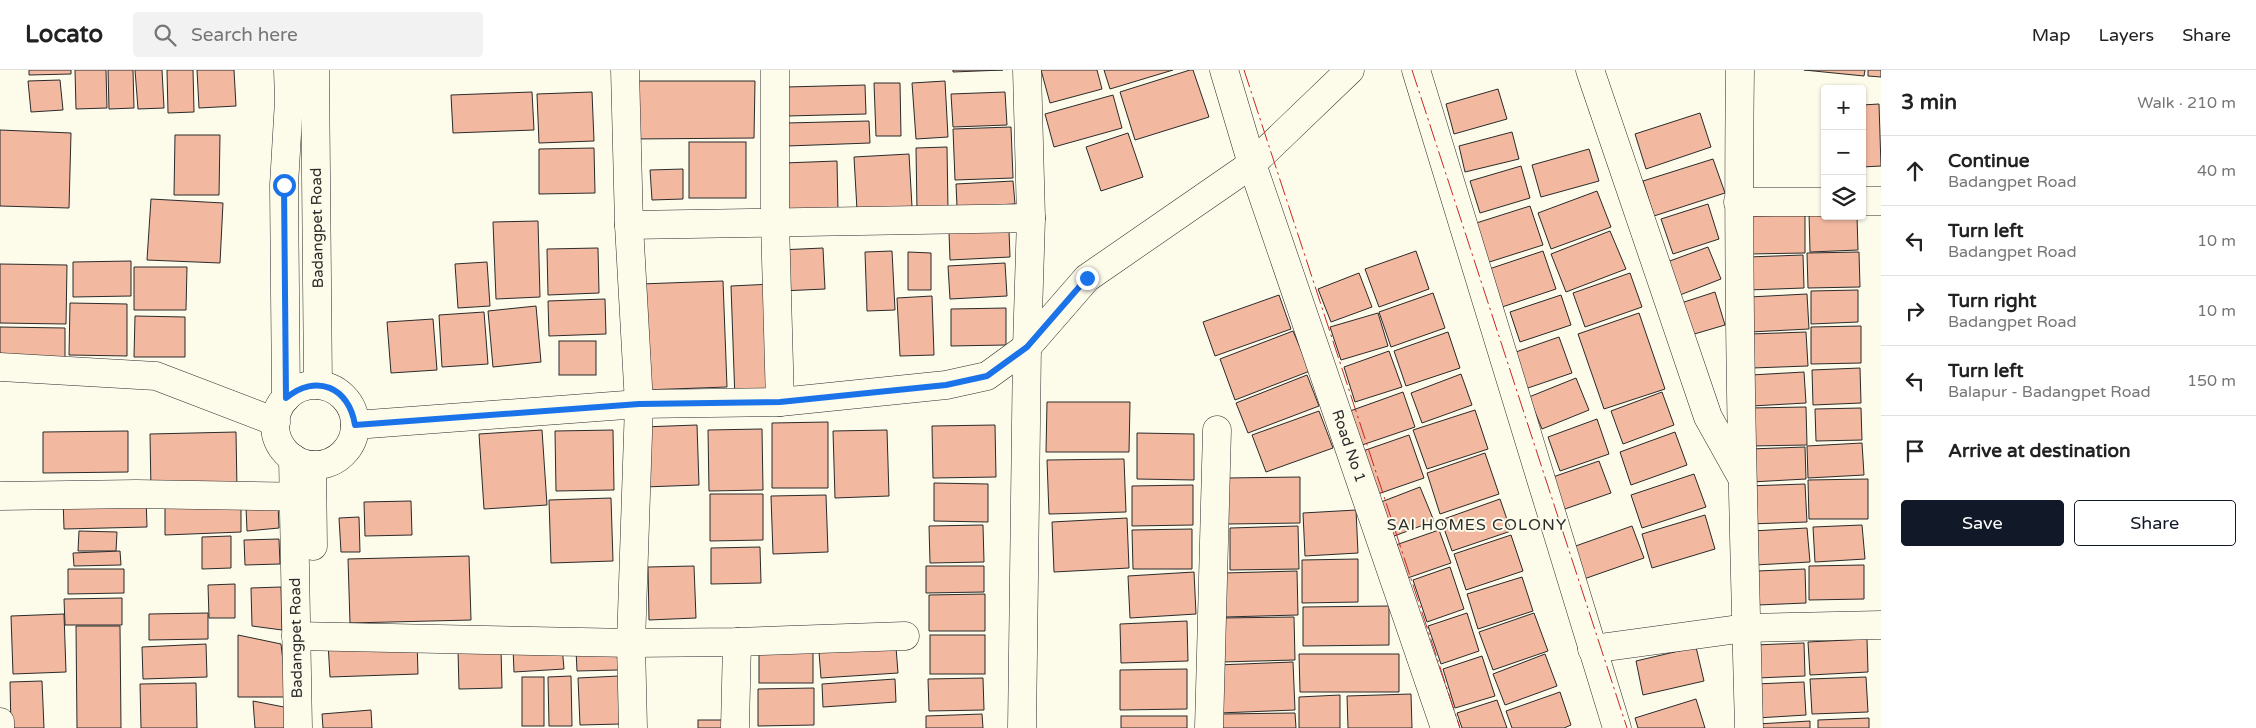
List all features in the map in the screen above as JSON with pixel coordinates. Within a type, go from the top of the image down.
[{"type":"street","name":"Badangpet Road","points":[[288,70],[284,185],[281,410],[276,433],[280,443],[303,462],[305,636],[298,728]]},
{"type":"street","name":"Badangpet Road","points":[[315,70],[318,385]]},
{"type":"street","points":[[625,70],[629,225],[639,404],[631,643],[633,728]]},
{"type":"street","points":[[775,70],[775,222],[780,402]]},
{"type":"street","points":[[1022,728],[1027,347],[1031,218],[1027,70]]},
{"type":"street","name":"Road No 1","points":[[1224,70],[1252,164],[1445,728]]},
{"type":"street","points":[[355,425],[639,404],[780,402],[946,385],[987,376],[1027,347],[1087,278],[1252,164],[1350,70]]},
{"type":"street","points":[[1416,70],[1617,728]]},
{"type":"street","points":[[1590,70],[1708,417],[1743,480]]},
{"type":"street","points":[[1740,70],[1738,202],[1749,728]]},
{"type":"street","points":[[1866,201],[1881,201]]},
{"type":"street","points":[[1738,202],[1821,202]]},
{"type":"street","points":[[629,225],[1031,218]]},
{"type":"street","points":[[0,367],[156,376],[281,410],[295,391],[306,386],[318,385],[340,394],[348,403],[355,425],[353,438],[347,450],[337,458],[326,463],[303,462]]},
{"type":"street","points":[[1209,728],[1217,430]]},
{"type":"street","points":[[0,496],[136,494],[303,497]]},
{"type":"street","points":[[1592,649],[1746,628],[1881,625]]},
{"type":"street","name":"Badangpet Road","points":[[305,636],[317,728]]},
{"type":"street","points":[[305,636],[631,643],[737,642],[905,636]]},
{"type":"street","points":[[736,728],[737,642]]},
{"type":"street","points":[[0,722],[0,728]]},
{"type":"building","points":[[29,70],[71,70],[71,74],[29,75]]},
{"type":"building","points":[[75,70],[106,70],[107,108],[76,109]]},
{"type":"building","points":[[108,70],[133,70],[134,108],[109,109]]},
{"type":"building","points":[[135,70],[162,70],[164,108],[138,109]]},
{"type":"building","points":[[167,70],[193,70],[194,112],[168,113]]},
{"type":"building","points":[[197,70],[234,70],[236,106],[199,108]]},
{"type":"building","points":[[953,70],[1003,70],[953,72]]},
{"type":"building","points":[[1041,70],[1097,70],[1102,89],[1050,103]]},
{"type":"building","points":[[1104,70],[1173,70],[1110,89]]},
{"type":"building","points":[[1193,70],[1209,117],[1135,140],[1120,92]]},
{"type":"building","points":[[1804,70],[1865,70],[1864,76]]},
{"type":"building","points":[[1868,70],[1881,70],[1881,77],[1868,76]]},
{"type":"building","points":[[60,80],[63,110],[31,112],[28,81]]},
{"type":"building","points":[[632,81],[755,81],[754,138],[633,139]]},
{"type":"building","points":[[945,81],[948,137],[916,139],[912,83]]},
{"type":"building","points":[[874,83],[900,83],[901,136],[876,136]]},
{"type":"building","points":[[865,85],[866,114],[787,116],[786,87]]},
{"type":"building","points":[[1498,89],[1507,119],[1454,134],[1446,104]]},
{"type":"building","points":[[532,92],[534,130],[453,133],[451,95]]},
{"type":"building","points":[[592,92],[594,141],[539,143],[537,94]]},
{"type":"building","points":[[1005,92],[1007,125],[953,127],[951,94]]},
{"type":"building","points":[[1113,95],[1122,128],[1054,147],[1045,114]]},
{"type":"building","points":[[1879,104],[1881,166],[1866,167],[1866,105]]},
{"type":"building","points":[[1700,113],[1711,147],[1646,169],[1635,134]]},
{"type":"building","points":[[869,121],[870,143],[787,146],[786,123]]},
{"type":"building","points":[[1011,127],[1013,178],[955,180],[953,129]]},
{"type":"building","points":[[0,130],[71,133],[69,208],[0,206]]},
{"type":"building","points":[[1512,132],[1519,159],[1465,172],[1459,146]]},
{"type":"building","points":[[1128,133],[1143,177],[1101,191],[1086,147]]},
{"type":"building","points":[[175,135],[220,135],[219,195],[174,195]]},
{"type":"building","points":[[689,142],[746,142],[746,198],[689,198]]},
{"type":"building","points":[[947,147],[948,210],[917,211],[916,148]]},
{"type":"building","points":[[594,148],[595,193],[539,194],[539,149]]},
{"type":"building","points":[[1589,149],[1599,181],[1541,197],[1532,165]]},
{"type":"building","points":[[909,154],[912,207],[857,210],[854,157]]},
{"type":"building","points":[[1713,159],[1725,193],[1654,216],[1643,181]]},
{"type":"building","points":[[837,161],[838,211],[786,212],[784,163]]},
{"type":"building","points":[[1521,166],[1530,198],[1480,213],[1470,181]]},
{"type":"building","points":[[683,169],[683,199],[652,200],[650,170]]},
{"type":"building","points":[[1013,181],[1015,204],[957,207],[956,184]]},
{"type":"building","points":[[1597,191],[1611,227],[1551,249],[1538,213]]},
{"type":"building","points":[[151,199],[223,203],[220,263],[147,260]]},
{"type":"building","points":[[1708,204],[1719,239],[1673,254],[1661,219]]},
{"type":"building","points":[[1530,206],[1543,245],[1483,264],[1470,225]]},
{"type":"building","points":[[1821,212],[1821,220],[1857,220],[1858,250],[1810,252],[1809,213]]},
{"type":"building","points":[[1805,215],[1805,253],[1748,254],[1747,216]]},
{"type":"building","points":[[538,221],[540,297],[496,299],[493,222]]},
{"type":"building","points":[[1009,230],[1010,257],[950,260],[949,232]]},
{"type":"building","points":[[1610,231],[1626,269],[1566,292],[1551,254]]},
{"type":"building","points":[[1708,247],[1721,279],[1680,295],[1667,262]]},
{"type":"building","points":[[598,248],[599,293],[548,295],[547,249]]},
{"type":"building","points":[[823,248],[825,289],[781,291],[779,250]]},
{"type":"building","points":[[892,251],[895,310],[867,311],[865,252]]},
{"type":"building","points":[[1416,251],[1429,289],[1379,307],[1365,269]]},
{"type":"building","points":[[1543,251],[1556,289],[1499,308],[1486,270]]},
{"type":"building","points":[[908,252],[931,253],[931,290],[908,290]]},
{"type":"building","points":[[1859,252],[1860,287],[1808,288],[1807,253]]},
{"type":"building","points":[[1803,255],[1804,288],[1748,290],[1748,257]]},
{"type":"building","points":[[131,261],[131,296],[73,297],[73,262]]},
{"type":"building","points":[[487,262],[490,306],[458,308],[455,264]]},
{"type":"building","points":[[1005,263],[1007,296],[950,299],[948,266]]},
{"type":"building","points":[[0,264],[67,265],[66,324],[0,323]]},
{"type":"building","points":[[134,267],[187,267],[186,310],[134,310]]},
{"type":"building","points":[[1359,273],[1372,307],[1331,322],[1318,289]]},
{"type":"building","points":[[1630,273],[1642,307],[1585,327],[1573,293]]},
{"type":"building","points":[[723,281],[727,387],[644,390],[640,284]]},
{"type":"building","points":[[773,284],[778,398],[735,400],[731,286]]},
{"type":"building","points":[[1858,290],[1858,322],[1811,324],[1811,291]]},
{"type":"building","points":[[1715,292],[1725,325],[1691,335],[1681,303]]},
{"type":"building","points":[[1433,293],[1445,328],[1391,347],[1379,312]]},
{"type":"building","points":[[1807,294],[1809,329],[1750,332],[1749,297]]},
{"type":"building","points":[[1279,295],[1291,329],[1215,356],[1203,322]]},
{"type":"building","points":[[1561,295],[1571,325],[1520,342],[1510,312]]},
{"type":"building","points":[[932,296],[934,355],[900,356],[897,298]]},
{"type":"building","points":[[605,299],[606,334],[549,336],[548,301]]},
{"type":"building","points":[[70,303],[127,304],[127,356],[69,355]]},
{"type":"building","points":[[536,306],[541,362],[493,367],[488,311]]},
{"type":"building","points":[[1006,308],[1006,345],[951,346],[951,309]]},
{"type":"building","points":[[484,312],[488,364],[442,367],[439,315]]},
{"type":"building","points":[[1378,313],[1388,346],[1341,360],[1330,327]]},
{"type":"building","points":[[1639,313],[1665,389],[1604,409],[1578,334]]},
{"type":"building","points":[[135,316],[185,317],[185,357],[134,357]]},
{"type":"building","points":[[433,319],[437,370],[391,373],[387,322]]},
{"type":"building","points":[[1861,326],[1861,363],[1811,364],[1811,327]]},
{"type":"building","points":[[0,327],[65,328],[65,357],[0,355]]},
{"type":"building","points":[[1293,331],[1310,371],[1235,400],[1220,359]]},
{"type":"building","points":[[1448,332],[1460,368],[1406,386],[1394,351]]},
{"type":"building","points":[[1806,332],[1808,366],[1752,368],[1751,334]]},
{"type":"building","points":[[1559,337],[1572,373],[1522,390],[1510,354]]},
{"type":"building","points":[[559,341],[596,341],[596,375],[559,375]]},
{"type":"building","points":[[1389,351],[1402,387],[1355,402],[1344,367]]},
{"type":"building","points":[[1860,368],[1861,403],[1813,405],[1812,370]]},
{"type":"building","points":[[1804,372],[1806,403],[1752,406],[1751,375]]},
{"type":"building","points":[[1461,374],[1472,405],[1422,423],[1411,393]]},
{"type":"building","points":[[1307,375],[1319,406],[1248,433],[1236,403]]},
{"type":"building","points":[[1576,378],[1589,410],[1542,429],[1529,397]]},
{"type":"building","points":[[1403,392],[1415,427],[1362,445],[1350,411]]},
{"type":"building","points":[[1662,392],[1674,425],[1623,444],[1611,411]]},
{"type":"building","points":[[1047,402],[1130,402],[1129,452],[1046,452]]},
{"type":"building","points":[[1806,407],[1807,445],[1752,446],[1750,408]]},
{"type":"building","points":[[1861,408],[1862,440],[1816,441],[1815,409]]},
{"type":"building","points":[[1475,410],[1488,449],[1427,469],[1413,430]]},
{"type":"building","points":[[1319,411],[1333,448],[1266,472],[1252,435]]},
{"type":"building","points":[[1597,419],[1609,454],[1560,471],[1548,437]]},
{"type":"building","points":[[828,422],[828,488],[772,488],[772,423]]},
{"type":"building","points":[[697,425],[699,485],[644,487],[642,427]]},
{"type":"building","points":[[995,425],[996,477],[933,478],[932,426]]},
{"type":"building","points":[[762,429],[763,490],[709,491],[708,430]]},
{"type":"building","points":[[542,430],[547,505],[484,509],[479,434]]},
{"type":"building","points":[[613,430],[614,490],[556,491],[555,431]]},
{"type":"building","points":[[887,430],[889,496],[835,498],[833,431]]},
{"type":"building","points":[[128,431],[128,472],[43,473],[43,432]]},
{"type":"building","points":[[236,432],[237,490],[151,491],[150,434]]},
{"type":"building","points":[[1675,432],[1687,465],[1631,485],[1620,452]]},
{"type":"building","points":[[1137,433],[1194,434],[1194,480],[1137,479]]},
{"type":"building","points":[[1409,435],[1424,478],[1375,495],[1360,452]]},
{"type":"building","points":[[1862,443],[1864,475],[1808,478],[1807,446]]},
{"type":"building","points":[[1805,447],[1806,479],[1751,482],[1750,449]]},
{"type":"building","points":[[1485,453],[1499,494],[1440,514],[1427,473]]},
{"type":"building","points":[[1124,459],[1126,512],[1049,514],[1047,460]]},
{"type":"building","points":[[1599,461],[1611,493],[1562,510],[1550,478]]},
{"type":"building","points":[[1694,474],[1706,507],[1642,528],[1631,495]]},
{"type":"building","points":[[1300,477],[1300,523],[1228,524],[1227,478]]},
{"type":"building","points":[[1868,479],[1868,519],[1809,519],[1808,480]]},
{"type":"building","points":[[934,483],[988,484],[988,522],[934,521]]},
{"type":"building","points":[[1805,484],[1807,522],[1749,524],[1747,486]]},
{"type":"building","points":[[1193,485],[1193,525],[1132,526],[1132,486]]},
{"type":"building","points":[[1420,487],[1434,521],[1389,538],[1376,504]]},
{"type":"building","points":[[710,494],[763,494],[763,540],[710,541]]},
{"type":"building","points":[[826,495],[828,552],[773,554],[771,496]]},
{"type":"building","points":[[146,496],[147,527],[64,529],[63,498]]},
{"type":"building","points":[[611,498],[613,561],[551,563],[549,500]]},
{"type":"building","points":[[1500,499],[1511,531],[1452,551],[1441,520]]},
{"type":"building","points":[[241,501],[241,532],[165,535],[165,505]]},
{"type":"building","points":[[411,501],[412,535],[365,536],[364,502]]},
{"type":"building","points":[[278,504],[279,528],[247,531],[246,507]]},
{"type":"building","points":[[1356,510],[1358,553],[1305,556],[1303,513]]},
{"type":"building","points":[[1705,515],[1715,549],[1652,568],[1642,534]]},
{"type":"building","points":[[359,517],[360,552],[341,552],[339,518]]},
{"type":"building","points":[[1127,518],[1129,568],[1054,572],[1052,522]]},
{"type":"building","points":[[983,525],[984,562],[930,563],[929,526]]},
{"type":"building","points":[[1862,525],[1865,559],[1815,562],[1813,527]]},
{"type":"building","points":[[1298,526],[1299,569],[1230,570],[1230,528]]},
{"type":"building","points":[[1632,526],[1644,558],[1581,580],[1570,548]]},
{"type":"building","points":[[1807,528],[1810,562],[1755,565],[1752,531]]},
{"type":"building","points":[[1192,529],[1192,569],[1133,569],[1132,530]]},
{"type":"building","points":[[1439,530],[1451,563],[1399,581],[1387,548]]},
{"type":"building","points":[[79,531],[117,532],[116,551],[78,551]]},
{"type":"building","points":[[1511,535],[1523,571],[1466,590],[1454,554]]},
{"type":"building","points":[[231,536],[231,568],[202,569],[202,537]]},
{"type":"building","points":[[279,539],[280,564],[245,565],[244,540]]},
{"type":"building","points":[[760,547],[761,583],[711,584],[711,548]]},
{"type":"building","points":[[120,551],[121,565],[74,566],[73,553]]},
{"type":"building","points":[[469,556],[471,620],[350,623],[348,559]]},
{"type":"building","points":[[1358,559],[1358,602],[1302,603],[1302,560]]},
{"type":"building","points":[[1864,565],[1864,599],[1809,600],[1809,566]]},
{"type":"building","points":[[694,566],[696,618],[649,620],[648,567]]},
{"type":"building","points":[[926,566],[984,566],[984,592],[926,593]]},
{"type":"building","points":[[1450,567],[1464,609],[1427,622],[1413,580]]},
{"type":"building","points":[[68,569],[124,569],[124,593],[68,594]]},
{"type":"building","points":[[1805,569],[1806,603],[1758,605],[1757,571]]},
{"type":"building","points":[[1297,571],[1298,615],[1225,617],[1224,573]]},
{"type":"building","points":[[1194,572],[1196,614],[1130,618],[1128,576]]},
{"type":"building","points":[[1522,577],[1533,611],[1478,629],[1467,594]]},
{"type":"building","points":[[235,584],[235,618],[209,618],[208,585]]},
{"type":"building","points":[[281,587],[282,630],[252,626],[251,588]]},
{"type":"building","points":[[985,594],[985,631],[929,631],[929,595]]},
{"type":"building","points":[[122,598],[122,625],[65,625],[64,599]]},
{"type":"building","points":[[1389,606],[1389,645],[1303,646],[1303,607]]},
{"type":"building","points":[[208,613],[208,639],[149,640],[149,614]]},
{"type":"building","points":[[1467,613],[1479,651],[1441,664],[1428,626]]},
{"type":"building","points":[[1534,613],[1548,651],[1493,670],[1479,632]]},
{"type":"building","points":[[64,614],[66,672],[13,674],[11,616]]},
{"type":"building","points":[[1294,617],[1295,660],[1221,662],[1221,618]]},
{"type":"building","points":[[1187,621],[1188,661],[1121,663],[1120,624]]},
{"type":"building","points":[[76,626],[120,626],[121,728],[77,728]]},
{"type":"building","points":[[238,635],[281,644],[287,697],[238,697]]},
{"type":"building","points":[[930,635],[985,635],[985,674],[930,674]]},
{"type":"building","points":[[417,639],[418,674],[330,677],[328,643]]},
{"type":"building","points":[[1867,639],[1868,672],[1810,675],[1808,642]]},
{"type":"building","points":[[1804,643],[1805,676],[1757,678],[1755,645]]},
{"type":"building","points":[[206,644],[207,677],[143,679],[142,647]]},
{"type":"building","points":[[562,646],[564,669],[514,672],[513,648]]},
{"type":"building","points":[[896,647],[898,673],[821,678],[819,652]]},
{"type":"building","points":[[1696,647],[1704,681],[1643,695],[1636,661]]},
{"type":"building","points":[[501,649],[502,688],[459,689],[458,650]]},
{"type":"building","points":[[617,649],[618,670],[577,671],[576,650]]},
{"type":"building","points":[[759,649],[813,649],[813,683],[759,683]]},
{"type":"building","points":[[1299,654],[1399,654],[1399,692],[1300,692]]},
{"type":"building","points":[[1545,654],[1557,686],[1505,705],[1493,674]]},
{"type":"building","points":[[1482,656],[1495,696],[1455,708],[1443,669]]},
{"type":"building","points":[[1293,662],[1295,710],[1219,713],[1217,665]]},
{"type":"building","points":[[1187,669],[1187,709],[1120,710],[1120,670]]},
{"type":"building","points":[[571,676],[572,726],[549,726],[548,677]]},
{"type":"building","points":[[619,676],[621,724],[580,725],[578,678]]},
{"type":"building","points":[[522,677],[544,677],[544,726],[522,726]]},
{"type":"building","points":[[1866,677],[1868,712],[1812,714],[1810,679]]},
{"type":"building","points":[[983,678],[984,710],[929,711],[928,679]]},
{"type":"building","points":[[895,679],[896,702],[823,707],[822,684]]},
{"type":"building","points":[[42,681],[44,728],[11,728],[10,682]]},
{"type":"building","points":[[1804,682],[1806,715],[1757,718],[1755,684]]},
{"type":"building","points":[[196,683],[197,728],[141,728],[140,684]]},
{"type":"building","points":[[814,688],[814,725],[758,726],[758,689]]},
{"type":"building","points":[[1560,692],[1571,725],[1564,728],[1512,728],[1506,711]]},
{"type":"building","points":[[1411,694],[1412,728],[1348,728],[1347,696]]},
{"type":"building","points":[[1340,695],[1340,728],[1299,728],[1299,697]]},
{"type":"building","points":[[1696,699],[1705,728],[1638,728],[1635,718]]},
{"type":"building","points":[[1497,700],[1507,728],[1462,728],[1457,713]]},
{"type":"building","points":[[253,701],[284,707],[285,728],[255,728]]},
{"type":"building","points":[[371,710],[372,728],[323,728],[322,714]]},
{"type":"building","points":[[1295,713],[1296,728],[1222,728],[1222,714]]},
{"type":"building","points":[[982,714],[983,728],[926,728],[926,716]]},
{"type":"building","points":[[1121,716],[1187,716],[1187,728],[1121,728]]},
{"type":"building","points":[[1869,718],[1869,728],[1818,728],[1818,720]]},
{"type":"building","points":[[698,720],[726,720],[726,728],[698,728]]},
{"type":"building","points":[[1810,721],[1810,728],[1757,728],[1757,724]]},
{"type":"power","points":[[1244,70],[1460,728]]},
{"type":"power","points":[[1412,70],[1627,728]]},
{"type":"district","name":"SAI HOMES COLONY","points":[[1477,524]]},
{"type":"route","points":[[284,185],[286,398],[306,386],[318,385],[330,388],[340,394],[348,403],[355,425],[639,404],[780,402],[946,385],[987,376],[1027,347],[1087,278]]}]
